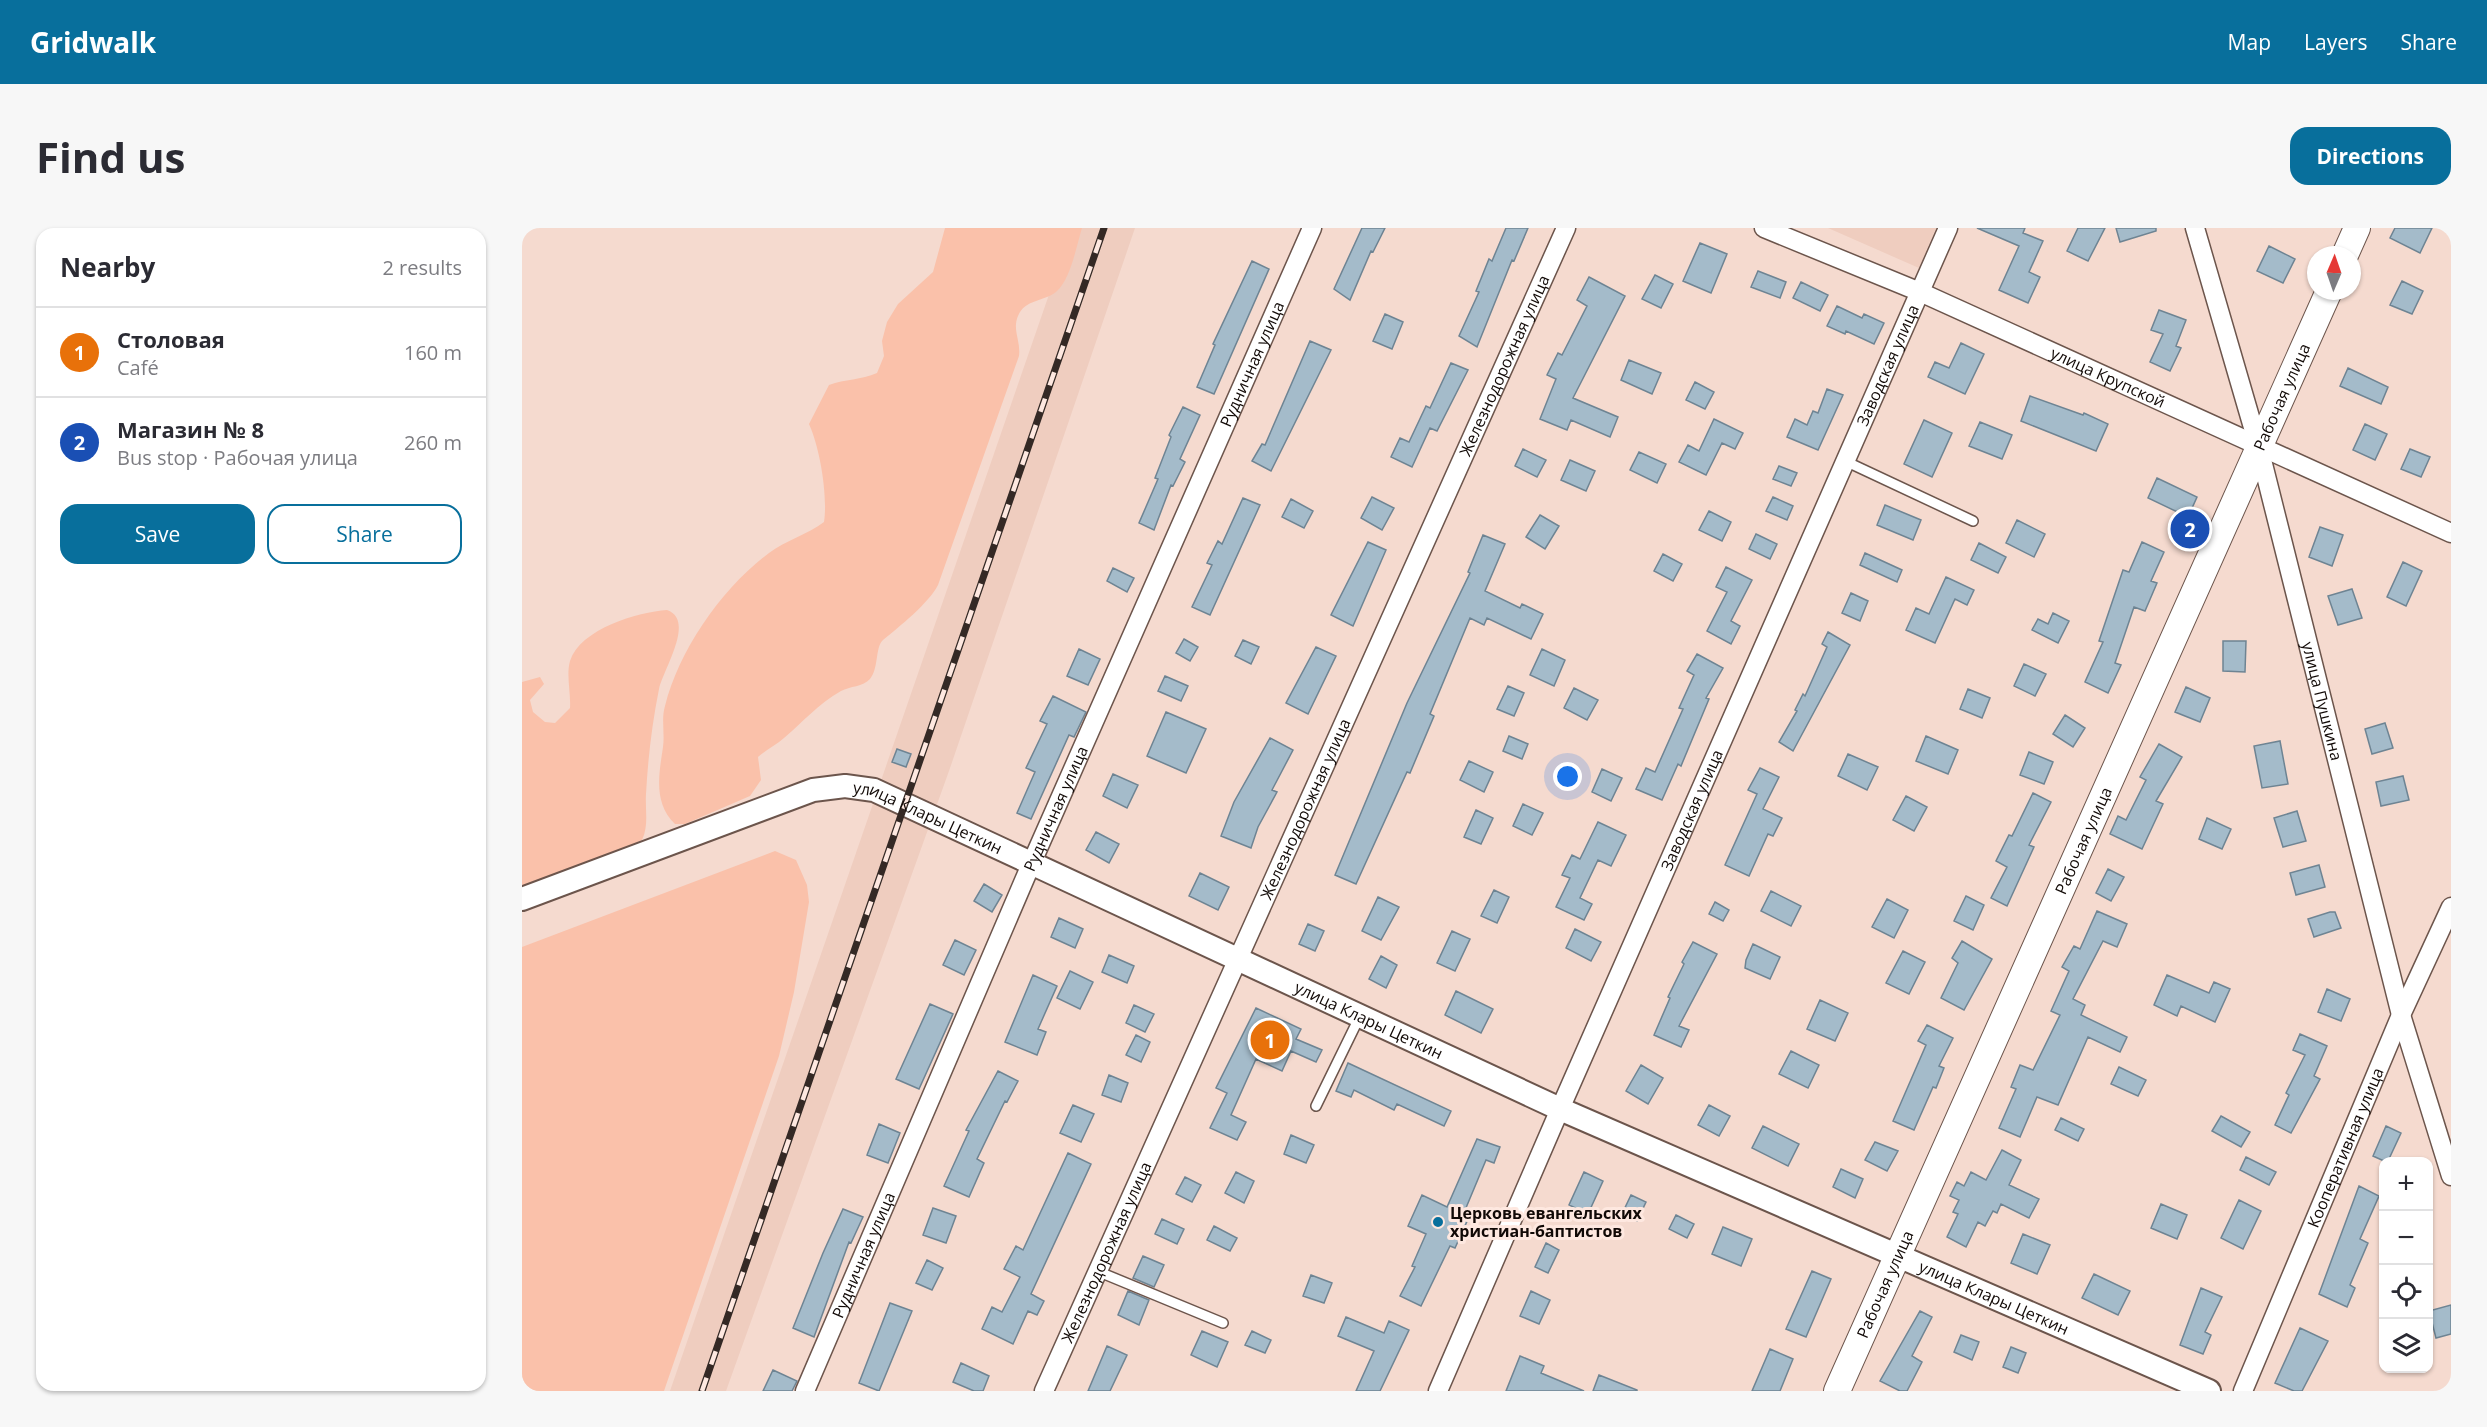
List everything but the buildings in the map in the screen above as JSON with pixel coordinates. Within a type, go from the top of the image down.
[{"type":"main road","points":[[2349,246],[2357,228]]},
{"type":"main road","name":"Рабочая улица","points":[[1837,1391],[2325,300]]},
{"type":"street","name":"Рудничная улица","points":[[805,1391],[1032,862],[1312,228]]},
{"type":"street","name":"Железнодорожная улица","points":[[1046,1390],[1236,958],[1566,228]]},
{"type":"street","name":"улица Крупской","points":[[1764,228],[1920,292],[2451,533]]},
{"type":"street","name":"Заводская улица","points":[[1438,1391],[1948,228]]},
{"type":"street","name":"улица Пушкина","points":[[2195,228],[2259,447],[2401,1015],[2451,1176]]},
{"type":"street","name":"улица Клары Цеткин","points":[[522,899],[793,796],[829,787],[859,787],[874,790],[1560,1109],[2209,1391]]},
{"type":"street","name":"Кооперативная улица","points":[[2243,1391],[2401,1015],[2451,907]]},
{"type":"lane","points":[[1845,461],[1973,521]]},
{"type":"lane","points":[[1316,1106],[1360,1016]]},
{"type":"lane","points":[[1097,1270],[1223,1323]]},
{"type":"shaded area","points":[[945,228],[1082,228],[1069,271],[1061,286],[1051,295],[1025,306],[1018,316],[1016,326],[1019,356],[938,585],[921,607],[883,640],[870,679],[864,684],[845,689],[832,696],[781,741],[758,757],[761,780],[750,796],[685,824],[675,824],[663,807],[659,778],[664,711],[681,663],[719,602],[752,567],[782,544],[824,522],[825,499],[822,472],[817,446],[809,424],[829,385],[877,373],[884,356],[882,341],[887,322],[898,304],[933,272]]},
{"type":"shaded area","points":[[1072,228],[1135,228],[949,771],[726,1391],[670,1391]]},
{"type":"shaded area","points":[[1828,228],[1936,228],[1919,268]]},
{"type":"shaded area","points":[[667,610],[675,615],[679,624],[678,634],[659,689],[652,728],[646,794],[646,823],[642,840],[622,850],[522,886],[522,682],[540,677],[544,684],[530,700],[533,712],[545,722],[555,723],[570,708],[568,672],[570,661],[585,640],[611,624],[641,614]]},
{"type":"shaded area","points":[[775,851],[796,860],[807,885],[809,902],[794,992],[779,1056],[664,1391],[522,1391],[522,947]]},
{"type":"railway","points":[[702,1391],[1104,228]]},
{"type":"place","name":"Магазин № 8","points":[[2190,529]]},
{"type":"place","name":"Столовая","points":[[1270,1040]]},
{"type":"place","name":"Церковь евангельских христиан-баптистов","points":[[1438,1222]]}]
